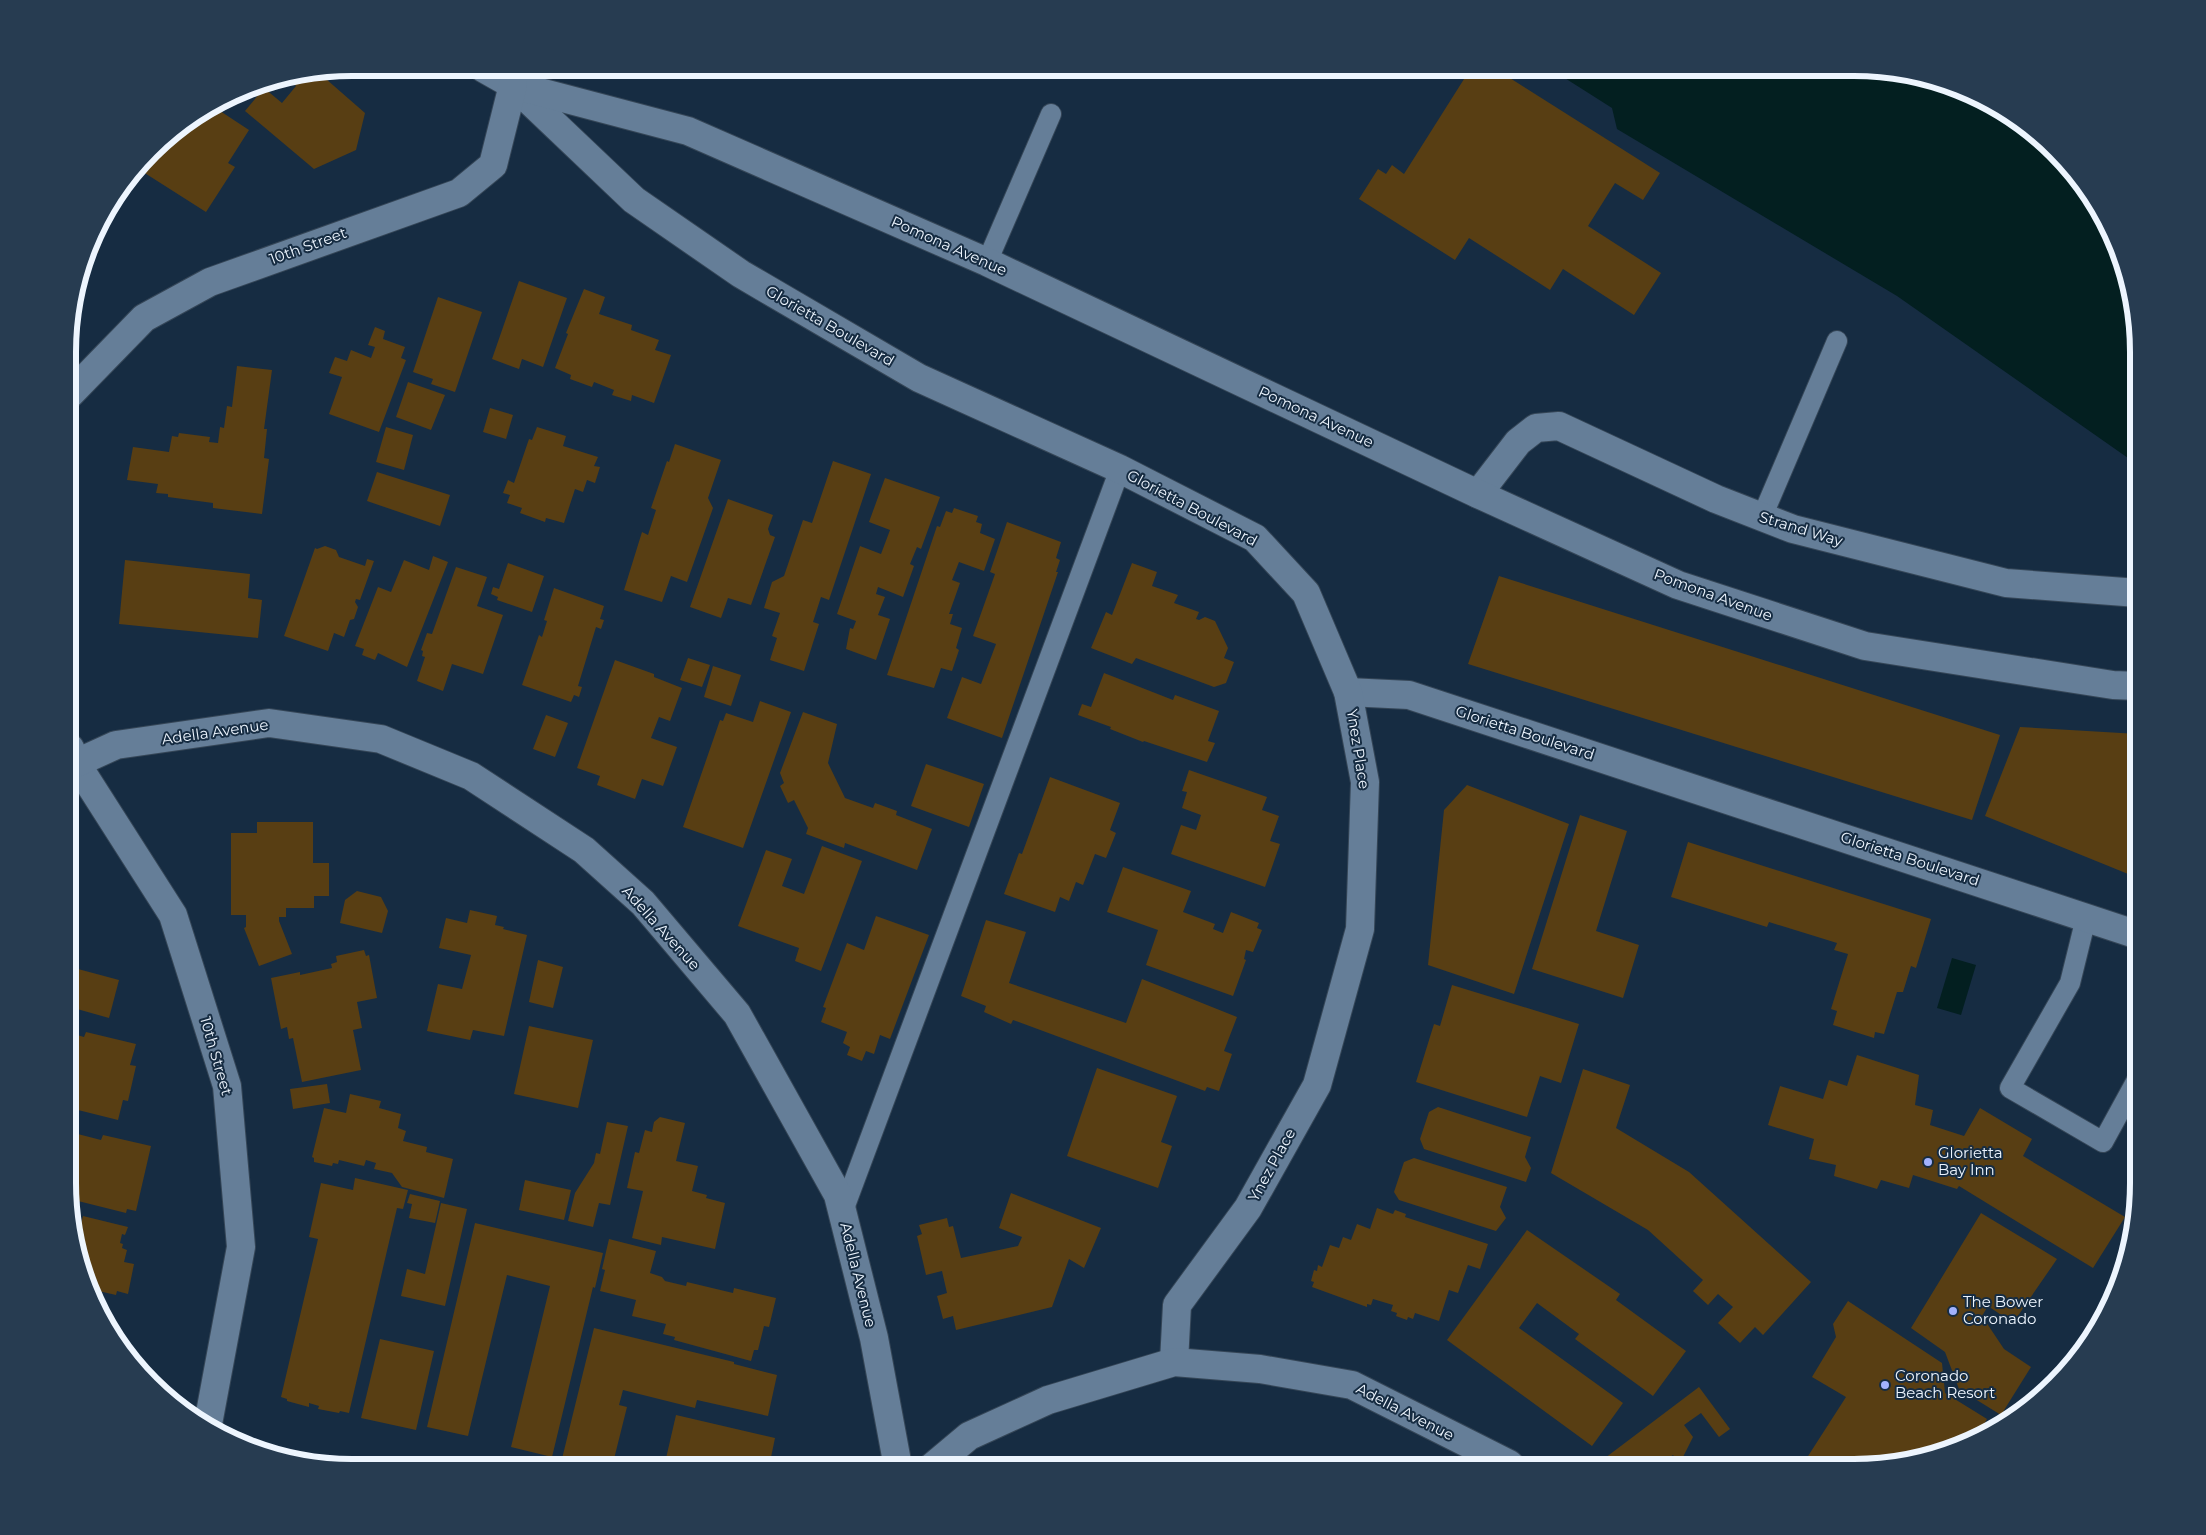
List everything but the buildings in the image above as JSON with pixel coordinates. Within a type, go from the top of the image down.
[{"type":"street","name":"Glorietta Boulevard","points":[[497,76],[513,85],[634,200],[741,274],[919,378],[1120,469],[1255,538],[1306,593],[1348,692],[1409,695],[2130,932]]},
{"type":"street","name":"Pomona Avenue","points":[[513,85],[688,131],[987,262],[1478,494],[1678,586],[1865,646],[2113,685],[2130,686]]},
{"type":"street","name":"10th Street","points":[[76,388],[144,318],[210,282],[458,193],[494,165],[513,85]]},
{"type":"street","name":"Strand Way","points":[[1478,494],[1518,442],[1536,428],[1559,426],[1716,499],[1793,530],[2006,583],[2130,592]]},
{"type":"street","name":"Ynez Place","points":[[1174,1362],[1177,1305],[1248,1208],[1317,1085],[1360,929],[1366,782],[1348,692]]},
{"type":"street","name":"Adella Avenue","points":[[76,758],[116,745],[269,723],[381,739],[471,776],[584,850],[649,910],[737,1014],[838,1195],[874,1338],[897,1459]]},
{"type":"street","name":"10th Street","points":[[76,765],[173,915],[228,1086],[241,1247],[209,1419]]},
{"type":"street","name":"Adella Avenue","points":[[1174,1362],[1260,1369],[1352,1385],[1495,1459]]},
{"type":"street","points":[[942,1459],[969,1436],[1048,1400],[1174,1362]]},
{"type":"lane","points":[[987,262],[1051,114]]},
{"type":"lane","points":[[1762,518],[1837,341]]},
{"type":"lane","points":[[843,1211],[1120,469]]},
{"type":"lane","points":[[2086,918],[2070,983],[2010,1088],[2102,1142],[2130,1092]]},
{"type":"shaded area","points":[[1562,76],[1853,76],[1889,79],[1925,86],[1959,97],[1992,113],[2022,133],[2049,157],[2073,184],[2101,230],[2115,264],[2124,299],[2129,335],[2130,459],[1897,296],[1617,129],[1612,108]]},
{"type":"shaded area","points":[[1952,958],[1976,965],[1961,1015],[1937,1008]]},
{"type":"place","name":"Glorietta Bay Inn","points":[[1928,1162]]},
{"type":"place","name":"The Bower Coronado","points":[[1953,1311]]},
{"type":"place","name":"Coronado Beach Resort","points":[[1885,1385]]}]
